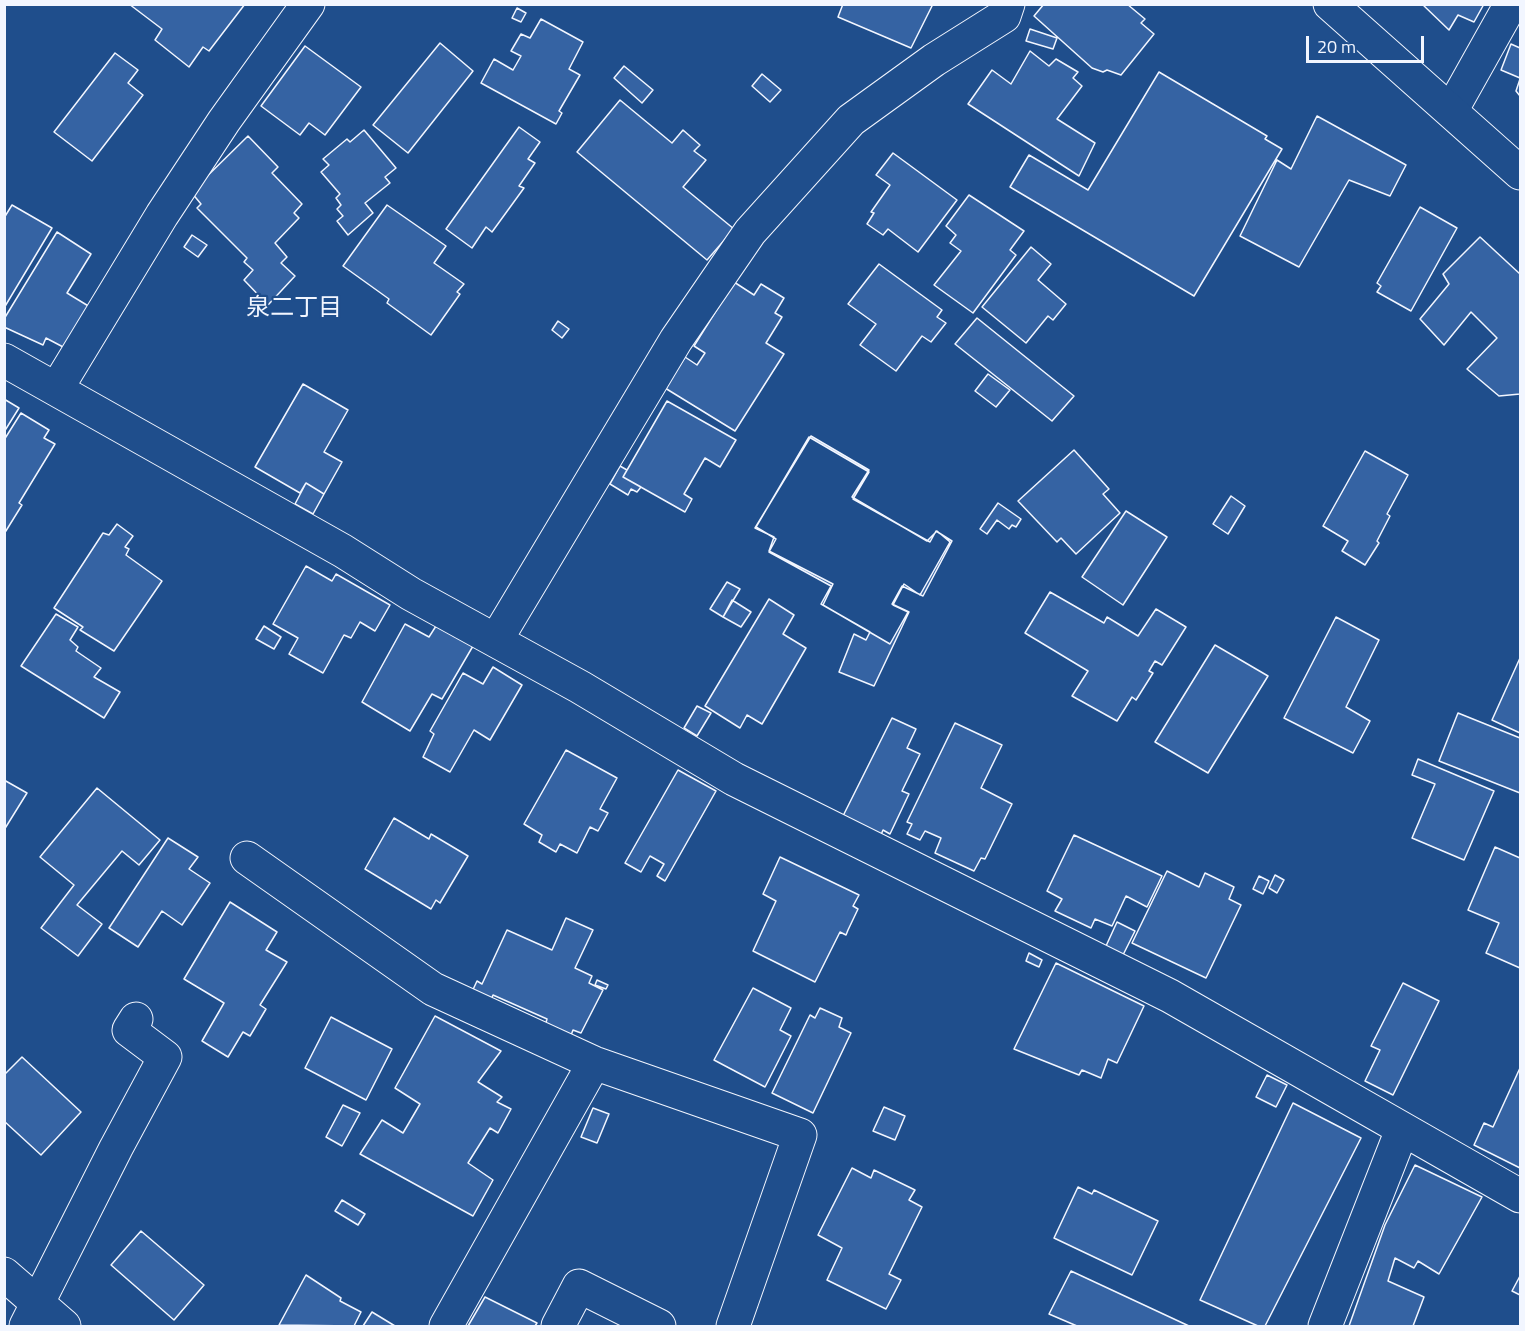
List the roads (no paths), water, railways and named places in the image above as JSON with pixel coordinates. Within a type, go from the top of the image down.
[{"type":"main road","points":[[57,388],[205,149],[308,4]]},
{"type":"main road","points":[[496,640],[676,340],[750,232],[851,120],[934,60],[1004,16],[1008,4]]},
{"type":"main road","points":[[1330,4],[1521,173]]},
{"type":"main road","points":[[1451,111],[1511,4]]},
{"type":"main road","points":[[4,360],[57,388],[734,779],[1170,996],[1265,1047],[1402,1130],[1521,1196]]},
{"type":"main road","points":[[247,858],[433,989],[594,1063],[800,1135],[733,1326]]},
{"type":"main road","points":[[32,1315],[116,1148],[165,1057],[129,1030],[136,1019]]},
{"type":"main road","points":[[446,1326],[594,1063]]},
{"type":"main road","points":[[1325,1326],[1402,1130]]},
{"type":"main road","points":[[4,1274],[32,1315],[64,1326]]},
{"type":"main road","points":[[558,1326],[579,1286],[659,1326]]},
{"type":"district","name":"泉二丁目","points":[[294,309]]}]
